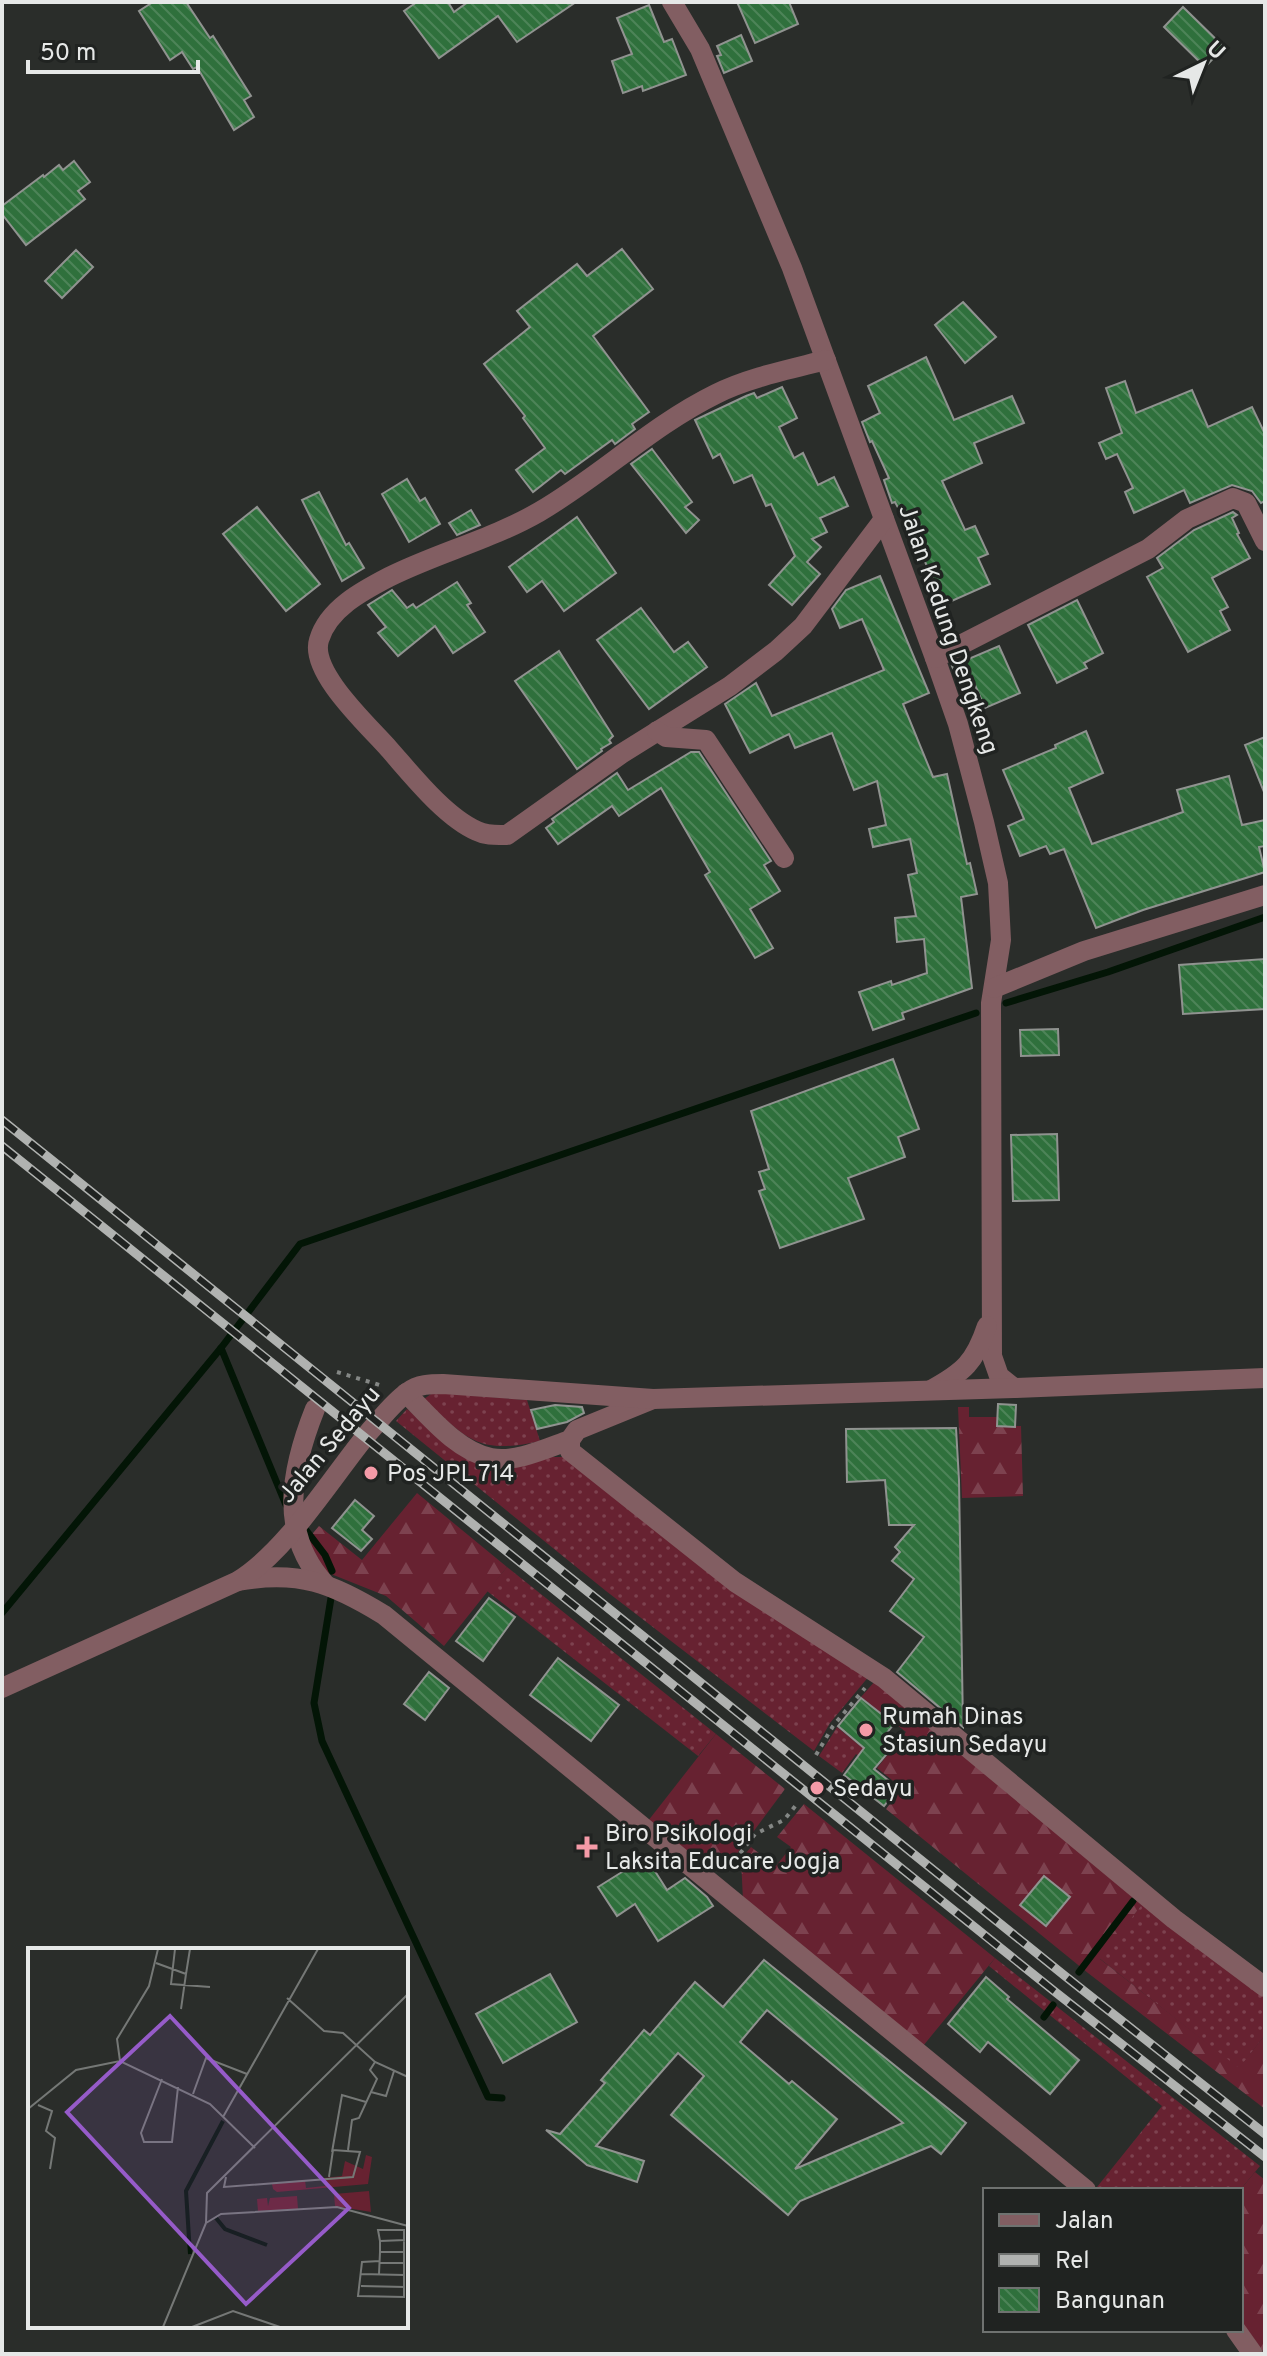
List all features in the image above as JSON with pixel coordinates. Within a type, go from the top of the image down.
[{"type":"street","name":"Jalan Kedung Dengkeng","points":[[672,2],[700,49],[792,268],[958,724],[998,883],[1001,940],[991,1003],[992,1356],[999,1376],[1014,1388]]},
{"type":"street","points":[[826,360],[718,392],[679,414],[576,489],[525,520],[360,592],[326,622],[317,644],[323,672],[450,814],[476,831],[491,836],[507,835],[657,731],[730,686],[776,651],[803,626],[884,519]]},
{"type":"street","points":[[935,658],[1148,549],[1187,519],[1233,498],[1246,503],[1265,541]]},
{"type":"street","points":[[657,731],[666,737],[706,740],[784,858]]},
{"type":"street","points":[[994,988],[1084,951],[1265,895]]},
{"type":"street","points":[[931,1390],[962,1372],[970,1363],[978,1351],[991,1311]]},
{"type":"street","name":"Jalan Sedayu","points":[[2,1688],[238,1581],[267,1558],[365,1437],[406,1393],[425,1385],[653,1399],[1265,1378]]},
{"type":"street","points":[[406,1393],[456,1439],[491,1458],[521,1455],[570,1440]]},
{"type":"street","points":[[653,1399],[577,1430],[570,1440],[570,1451],[735,1582],[876,1674],[967,1745],[1174,1919],[1265,1987]]},
{"type":"street","points":[[315,1409],[303,1441],[295,1478],[294,1526],[304,1557],[325,1584]]},
{"type":"street","points":[[238,1581],[286,1576],[325,1584],[362,1601],[395,1623],[1084,2188]]},
{"type":"street","points":[[1237,2332],[1253,2354]]},
{"type":"path","points":[[337,1372],[385,1387]]},
{"type":"path","points":[[816,1755],[833,1726],[876,1674]]},
{"type":"path","points":[[714,1887],[755,1834],[784,1820],[797,1804]]},
{"type":"green space","points":[[431,1394],[527,1400],[540,1441],[502,1446],[475,1441],[424,1399]]},
{"type":"green space","points":[[958,1407],[969,1407],[969,1417],[998,1417],[998,1426],[1021,1426],[1023,1496],[962,1498]]},
{"type":"green space","points":[[407,1409],[466,1457],[567,1457],[870,1675],[830,1723],[814,1751],[606,1591],[396,1421]]},
{"type":"green space","points":[[417,1493],[507,1567],[444,1646],[386,1596],[326,1572],[308,1539],[319,1526],[362,1560]]},
{"type":"green space","points":[[507,1567],[716,1734],[698,1756],[487,1591]]},
{"type":"green space","points":[[876,1680],[1143,1903],[1100,1959],[1239,2068],[1265,2035],[1265,2109],[1088,1973],[886,1809],[902,1788],[877,1768],[906,1732],[861,1697]]},
{"type":"green space","points":[[837,1727],[880,1762],[875,1769],[856,1754],[842,1773],[819,1756]]},
{"type":"green space","points":[[716,1734],[785,1789],[736,1855],[698,1864],[648,1821]]},
{"type":"green space","points":[[804,1804],[995,1958],[923,2046],[743,1900],[741,1859],[751,1847],[776,1866],[791,1847],[777,1837]]},
{"type":"green space","points":[[1143,1903],[1265,1998],[1265,2035],[1239,2069],[1099,1958]]},
{"type":"green space","points":[[995,1958],[1260,2166],[1242,2188],[1098,2188],[1162,2106],[989,1966]]},
{"type":"green space","points":[[1255,2172],[1265,2180],[1265,2354],[1243,2324],[1242,2188]]},
{"type":"building","points":[[153,2],[186,2],[210,38],[213,36],[251,96],[244,100],[254,117],[234,130],[197,67],[193,69],[182,52],[170,60],[139,11]]},
{"type":"building","points":[[417,2],[448,2],[454,12],[468,2],[576,2],[517,42],[498,16],[439,58],[404,11]]},
{"type":"building","points":[[737,2],[789,2],[798,24],[755,43]]},
{"type":"building","points":[[649,5],[664,42],[672,39],[686,75],[643,91],[642,86],[623,93],[612,61],[632,54],[617,18]]},
{"type":"building","points":[[1183,7],[1224,47],[1205,67],[1164,27]]},
{"type":"building","points":[[741,35],[752,61],[724,73],[717,56],[721,55],[717,46]]},
{"type":"building","points":[[74,161],[90,182],[78,191],[85,199],[26,245],[2,214],[2,206],[59,165],[63,170]]},
{"type":"building","points":[[622,249],[653,289],[593,336],[649,412],[632,424],[635,429],[615,444],[612,440],[565,474],[561,470],[533,492],[516,470],[545,448],[523,418],[525,416],[484,364],[530,327],[517,311],[577,264],[587,276]]},
{"type":"building","points":[[76,250],[93,267],[62,298],[45,281]]},
{"type":"building","points":[[963,302],[996,337],[965,363],[935,325]]},
{"type":"building","points":[[926,357],[954,420],[1012,396],[1024,423],[974,443],[982,463],[942,481],[965,530],[975,526],[988,554],[978,558],[990,584],[945,604],[908,526],[895,502],[892,503],[884,480],[889,478],[862,422],[880,413],[868,386]]},
{"type":"building","points":[[1125,381],[1136,413],[1192,390],[1208,427],[1252,407],[1265,434],[1265,501],[1261,503],[1252,491],[1232,485],[1190,503],[1184,490],[1134,513],[1125,492],[1133,488],[1117,454],[1106,459],[1099,443],[1122,433],[1106,388]]},
{"type":"building","points":[[782,387],[797,418],[779,427],[794,458],[803,453],[818,485],[834,477],[848,506],[820,518],[827,532],[812,539],[821,547],[807,562],[820,574],[792,605],[769,585],[795,556],[771,504],[766,506],[752,475],[734,483],[720,454],[713,458],[695,420],[746,396],[754,393],[757,398]]},
{"type":"building","points":[[652,449],[692,502],[685,507],[699,520],[686,533],[631,464]]},
{"type":"building","points":[[407,479],[420,501],[425,498],[440,524],[409,542],[382,494]]},
{"type":"building","points":[[319,492],[346,545],[349,543],[364,568],[342,581],[302,500]]},
{"type":"building","points":[[257,507],[320,584],[286,611],[223,534]]},
{"type":"building","points":[[471,510],[480,525],[457,535],[449,523]]},
{"type":"building","points":[[1233,512],[1237,515],[1232,518],[1237,534],[1250,558],[1212,578],[1228,607],[1220,611],[1230,630],[1188,652],[1147,577],[1163,568],[1157,558],[1194,530]]},
{"type":"building","points":[[577,517],[616,573],[564,611],[542,581],[527,592],[509,567]]},
{"type":"building","points":[[880,576],[929,693],[903,704],[933,777],[947,774],[967,864],[970,863],[977,894],[961,897],[972,988],[902,1013],[904,1019],[873,1030],[859,992],[927,973],[924,939],[897,942],[895,918],[916,916],[908,875],[917,873],[910,839],[873,847],[869,829],[886,825],[877,781],[854,790],[832,733],[795,748],[789,734],[750,753],[725,704],[756,683],[772,716],[884,670],[862,619],[840,628],[832,609],[846,590]]},
{"type":"building","points":[[457,582],[471,603],[467,605],[485,632],[453,653],[435,626],[398,656],[378,633],[386,627],[368,605],[392,590],[407,608],[413,604],[416,608]]},
{"type":"building","points":[[1077,600],[1103,653],[1084,663],[1087,668],[1057,683],[1028,625]]},
{"type":"building","points":[[641,608],[674,652],[688,642],[707,667],[649,709],[597,640]]},
{"type":"building","points":[[999,646],[1020,693],[985,708],[975,685],[963,690],[952,666]]},
{"type":"building","points":[[559,651],[613,736],[609,740],[611,743],[577,769],[515,681]]},
{"type":"building","points":[[1086,731],[1103,773],[1069,788],[1092,844],[1183,812],[1177,790],[1229,776],[1242,825],[1265,820],[1265,846],[1259,847],[1265,872],[1096,928],[1064,849],[1050,854],[1046,846],[1020,856],[1008,826],[1024,819],[1003,770],[1056,748],[1055,745]]},
{"type":"building","points":[[1265,737],[1265,792],[1264,792],[1245,745]]},
{"type":"building","points":[[691,752],[699,752],[771,861],[764,865],[780,891],[750,909],[773,948],[755,958],[705,875],[710,872],[661,788],[619,816],[612,806],[558,844],[546,828],[554,822],[552,819],[617,773],[628,790]]},
{"type":"building","points":[[1265,959],[1265,1009],[1183,1014],[1179,965]]},
{"type":"building","points":[[1058,1029],[1059,1055],[1021,1056],[1020,1030]]},
{"type":"building","points":[[893,1059],[919,1129],[898,1137],[905,1157],[848,1178],[864,1219],[780,1248],[759,1191],[765,1189],[759,1172],[769,1169],[751,1111]]},
{"type":"building","points":[[1057,1134],[1059,1200],[1013,1201],[1011,1135]]},
{"type":"building","points":[[998,1404],[1016,1405],[1015,1427],[997,1426]]},
{"type":"building","points":[[555,1405],[582,1407],[584,1413],[567,1422],[537,1429],[531,1410]]},
{"type":"building","points":[[956,1428],[963,1727],[897,1672],[924,1637],[890,1611],[914,1579],[892,1561],[900,1552],[895,1547],[914,1525],[889,1525],[885,1480],[847,1482],[846,1429]]},
{"type":"building","points":[[355,1500],[374,1516],[362,1530],[372,1539],[361,1551],[332,1528]]},
{"type":"building","points":[[489,1598],[515,1617],[483,1661],[456,1641]]},
{"type":"building","points":[[558,1658],[619,1705],[591,1741],[530,1695]]},
{"type":"building","points":[[429,1672],[449,1688],[425,1720],[404,1704]]},
{"type":"building","points":[[861,1698],[894,1724],[886,1734],[897,1742],[874,1769],[898,1788],[884,1806],[844,1775],[864,1748],[838,1726]]},
{"type":"building","points":[[646,1857],[667,1890],[685,1878],[713,1906],[658,1941],[635,1904],[617,1916],[598,1887]]},
{"type":"building","points":[[1044,1876],[1070,1897],[1046,1926],[1020,1905]]},
{"type":"building","points":[[764,1960],[966,2123],[941,2154],[931,2146],[800,2201],[788,2215],[671,2115],[704,2076],[678,2053],[596,2146],[644,2161],[637,2182],[587,2165],[546,2130],[560,2134],[605,2083],[601,2080],[644,2030],[650,2035],[695,1982],[723,2007]],"holes":[[[767,2010],[903,2123],[795,2169],[837,2119],[792,2081],[789,2084],[740,2042]]]},
{"type":"building","points":[[550,1974],[577,2022],[503,2063],[476,2014]]},
{"type":"building","points":[[986,1977],[1009,1997],[1007,1999],[1079,2060],[1050,2094],[988,2042],[980,2052],[948,2024]]},
{"type":"waterway","points":[[1006,1003],[1108,972],[1265,917]]},
{"type":"waterway","points":[[2,1613],[221,1348],[300,1244],[976,1013]]},
{"type":"waterway","points":[[221,1348],[286,1505]]},
{"type":"waterway","points":[[306,1530],[325,1555],[332,1571]]},
{"type":"waterway","points":[[331,1598],[314,1703],[322,1741],[488,2097],[502,2098]]},
{"type":"waterway","points":[[1079,1972],[1133,1901]]},
{"type":"waterway","points":[[1044,2017],[1053,2005]]},
{"type":"railway","points":[[2,1120],[1265,2134]]},
{"type":"railway","points":[[2,1146],[1265,2157]]},
{"type":"place","name":"Pos JPL 714","points":[[371,1473]]},
{"type":"place","name":"Rumah Dinas Stasiun Sedayu","points":[[866,1730]]},
{"type":"place","name":"Sedayu","points":[[817,1788]]},
{"type":"place","name":"Biro Psikologi Laksita Educare Jogja","points":[[587,1847]]}]
